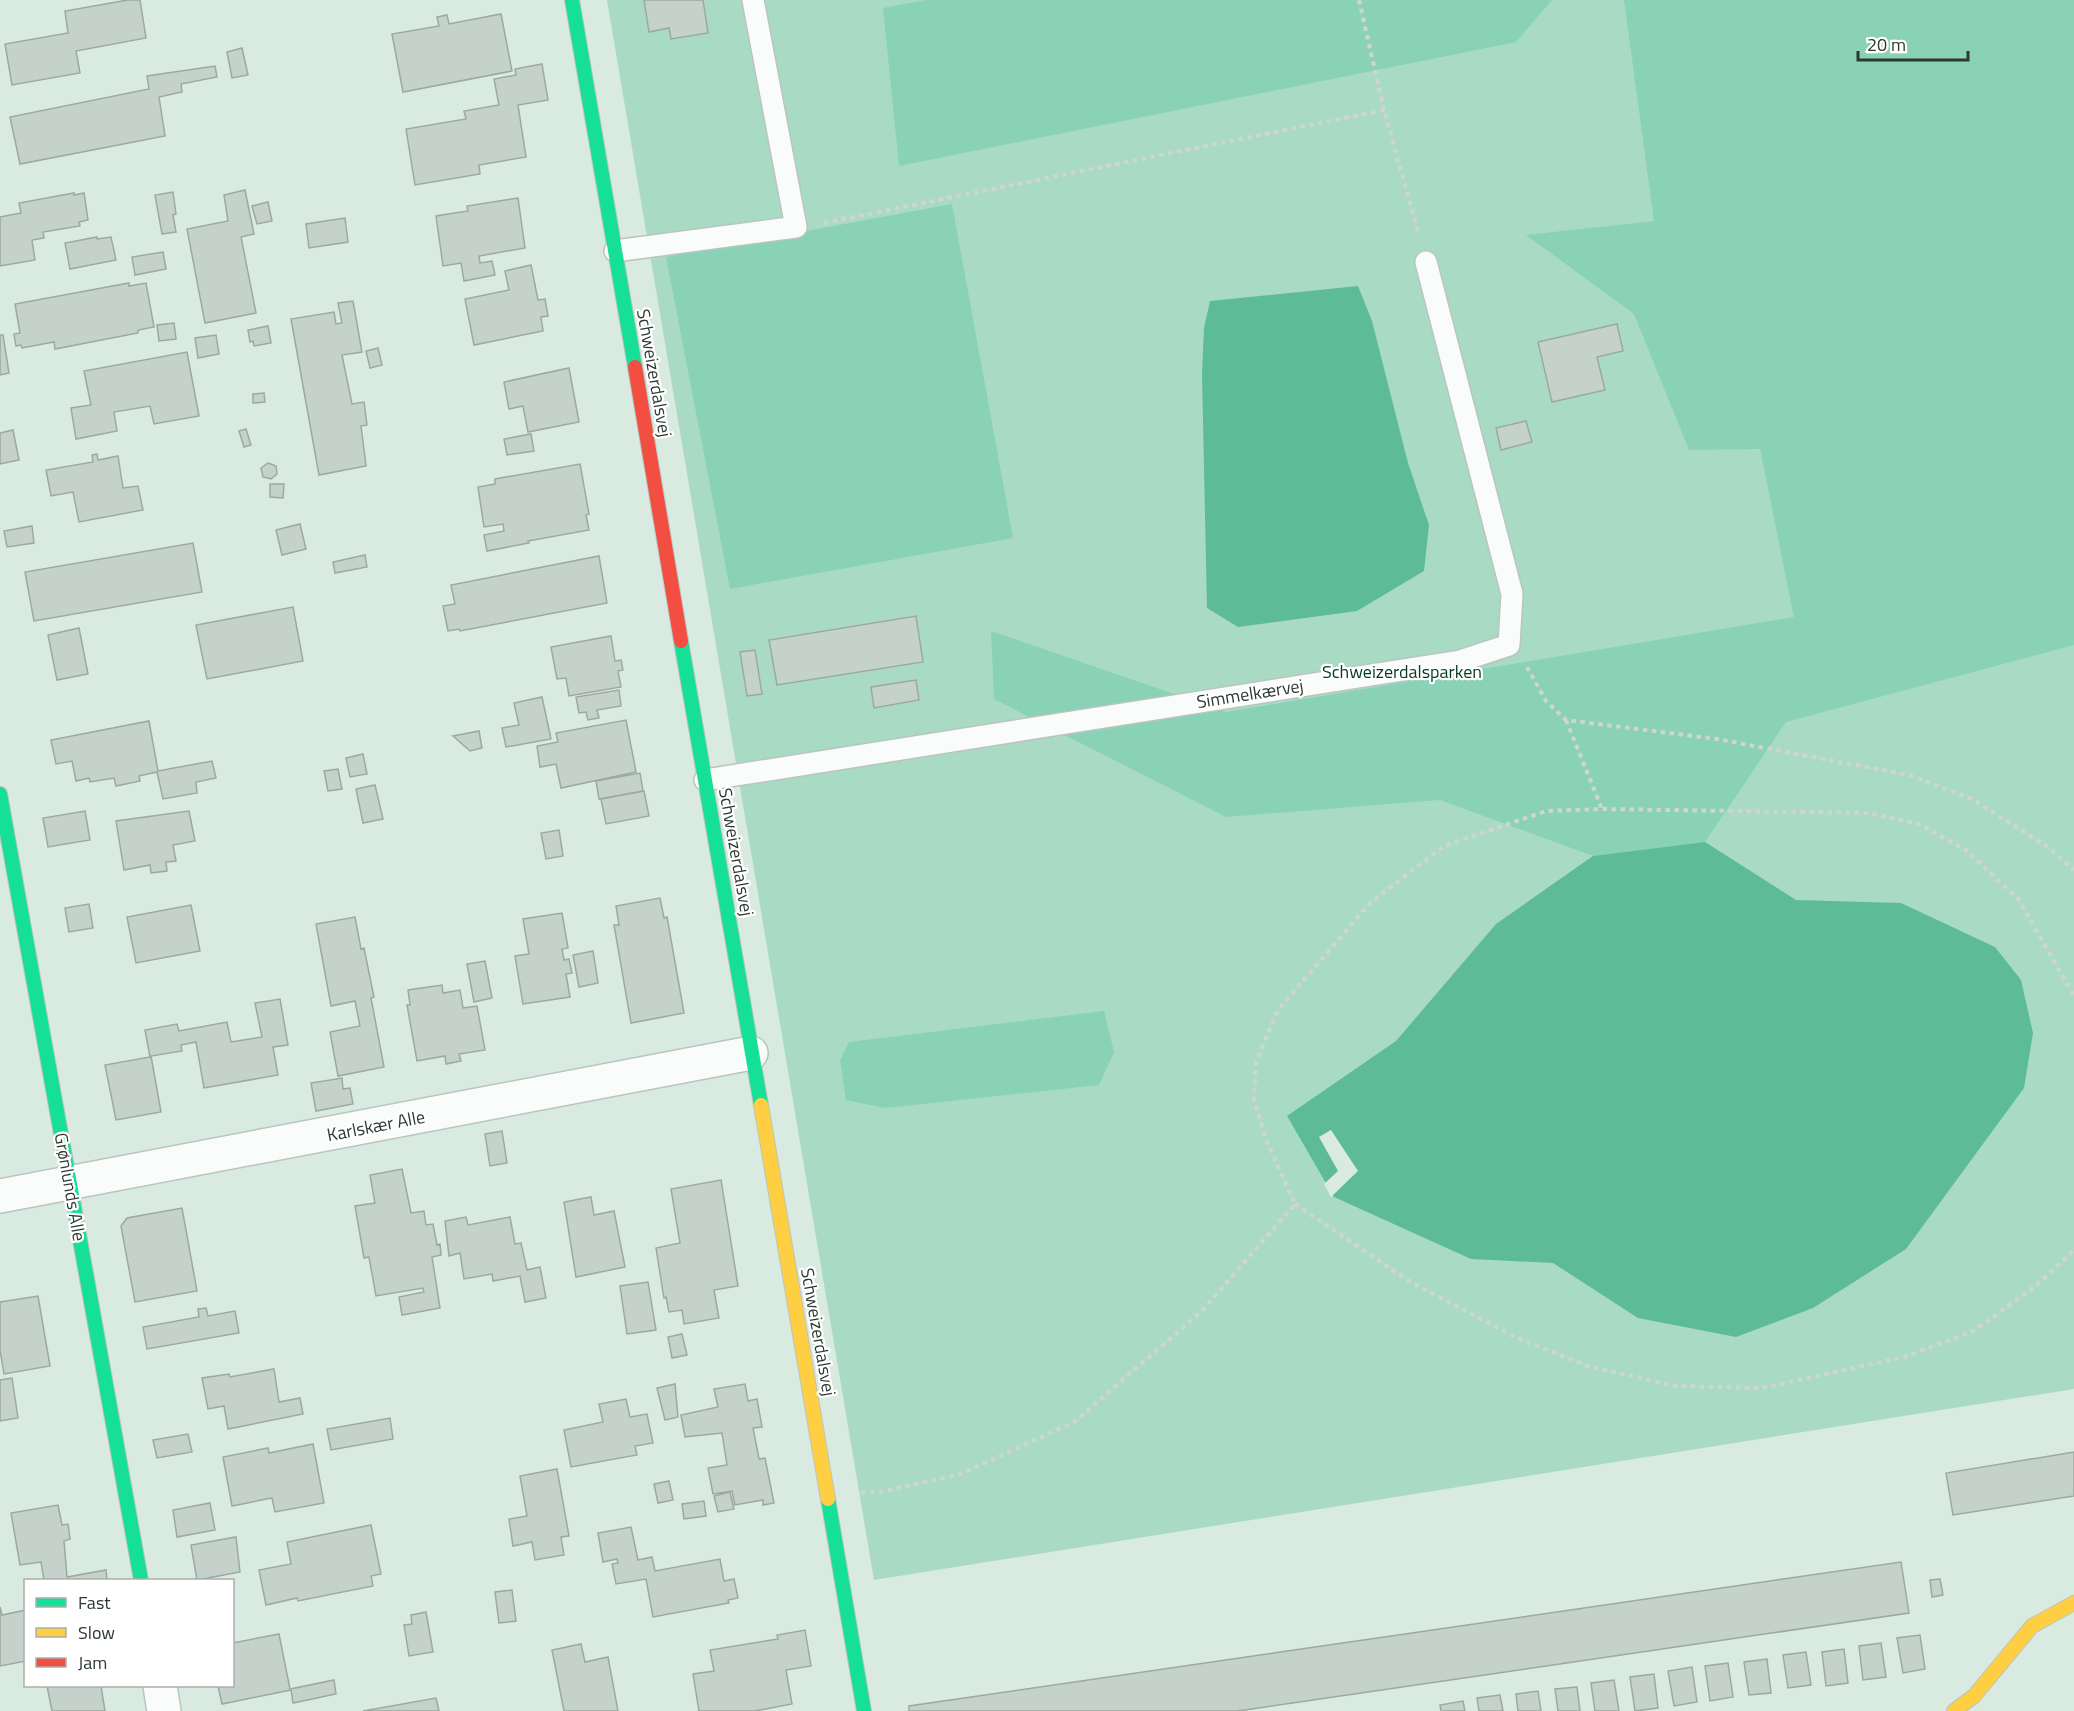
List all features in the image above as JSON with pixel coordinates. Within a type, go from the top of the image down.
[{"type":"street","name":"Schweizerdalsvej","points":[[572,0],[864,1711]]},
{"type":"street","name":"Grønlunds Alle","points":[[0,794],[141,1579]]},
{"type":"street","name":"Karlskær Alle","points":[[0,1196],[752,1053]]},
{"type":"street","points":[[1954,1711],[1974,1696],[2032,1626],[2074,1603]]},
{"type":"street","points":[[160,1687],[164,1711]]},
{"type":"lane","points":[[615,250],[796,227],[753,0]]},
{"type":"lane","points":[[1426,262],[1512,594],[1509,645]]},
{"type":"lane","name":"Simmelkærvej","points":[[705,780],[1460,661],[1509,645]]},
{"type":"path","points":[[1359,0],[1384,110],[1426,262]]},
{"type":"path","points":[[796,227],[838,221],[1384,110]]},
{"type":"path","points":[[1509,645],[1530,670],[1546,701],[1566,720],[1602,810]]},
{"type":"path","points":[[1566,720],[1717,739],[1910,775],[1972,799],[2048,847],[2074,870]]},
{"type":"path","points":[[2074,996],[2019,900],[1965,850],[1919,824],[1868,813],[1546,811],[1444,846],[1370,903],[1278,1010],[1256,1062],[1254,1099],[1266,1140],[1295,1204],[1409,1281],[1517,1338],[1588,1366],[1676,1386],[1762,1388],[1904,1357],[1974,1331],[2038,1284],[2074,1250]]},
{"type":"path","points":[[827,1495],[880,1492],[961,1474],[1074,1422],[1201,1312],[1295,1204]]},
{"type":"green space","name":"Schweizerdalsparken","points":[[607,0],[2074,0],[2074,1389],[874,1580]]},
{"type":"shaded area","points":[[926,0],[1552,0],[1516,42],[899,166],[883,8]]},
{"type":"shaded area","points":[[1624,0],[2074,0],[2074,645],[1786,722],[1705,842],[1593,856],[1440,800],[1226,817],[994,699],[991,631],[1226,712],[1794,617],[1760,449],[1689,450],[1634,314],[1526,235],[1654,221]]},
{"type":"shaded area","points":[[952,204],[1013,538],[730,589],[666,257]]},
{"type":"shaded area","points":[[1358,286],[1372,321],[1408,463],[1429,525],[1424,571],[1357,611],[1238,627],[1207,608],[1202,374],[1204,328],[1210,301]]},
{"type":"shaded area","points":[[1705,842],[1796,900],[1901,903],[1995,947],[2021,980],[2033,1033],[2024,1088],[1906,1249],[1813,1308],[1736,1337],[1638,1318],[1553,1263],[1471,1259],[1334,1197],[1287,1116],[1396,1041],[1496,924],[1593,856]]},
{"type":"shaded area","points":[[1104,1011],[1114,1052],[1099,1085],[885,1108],[846,1100],[840,1060],[849,1042]]},
{"type":"pier","points":[[1331,1130],[1358,1171],[1331,1197],[1324,1184],[1338,1171],[1319,1137]]},
{"type":"building","points":[[140,0],[146,38],[76,51],[80,73],[12,85],[5,44],[68,33],[65,11]]},
{"type":"building","points":[[644,0],[703,0],[708,33],[671,39],[669,28],[649,32]]},
{"type":"building","points":[[501,14],[512,71],[403,92],[392,34],[439,26],[437,17],[447,15],[449,24]]},
{"type":"building","points":[[242,48],[248,75],[232,78],[227,52]]},
{"type":"building","points":[[542,64],[548,100],[518,105],[526,157],[479,165],[480,174],[415,185],[406,129],[466,119],[464,111],[499,105],[494,79],[516,75],[515,69]]},
{"type":"building","points":[[215,66],[217,77],[181,84],[182,92],[159,97],[165,136],[20,164],[10,117],[149,89],[147,76]]},
{"type":"building","points":[[245,190],[254,234],[241,237],[256,313],[205,323],[187,229],[228,221],[224,195]]},
{"type":"building","points":[[173,192],[176,232],[162,234],[155,195]]},
{"type":"building","points":[[74,193],[74,195],[84,193],[88,220],[79,222],[80,226],[43,232],[44,238],[32,240],[35,260],[0,266],[0,217],[21,213],[19,203]]},
{"type":"building","points":[[518,198],[525,248],[479,256],[480,263],[492,261],[495,275],[464,281],[461,263],[443,266],[436,216],[468,211],[467,206]]},
{"type":"building","points":[[268,202],[272,221],[257,224],[252,206]]},
{"type":"building","points":[[345,218],[348,242],[309,248],[306,224]]},
{"type":"building","points":[[97,237],[97,239],[111,237],[116,260],[70,269],[65,243]]},
{"type":"building","points":[[163,252],[166,269],[135,275],[132,257]]},
{"type":"building","points":[[531,265],[538,300],[545,299],[548,316],[541,317],[543,331],[474,345],[465,299],[509,290],[505,271]]},
{"type":"building","points":[[129,283],[129,286],[146,283],[154,327],[138,330],[138,333],[55,349],[54,342],[22,348],[21,345],[16,346],[14,334],[20,333],[15,304]]},
{"type":"building","points":[[353,301],[362,352],[342,355],[352,404],[364,402],[367,425],[361,426],[366,466],[319,475],[291,319],[334,312],[336,324],[342,323],[338,303]]},
{"type":"building","points":[[174,323],[176,339],[159,341],[157,325]]},
{"type":"building","points":[[1617,324],[1623,351],[1597,357],[1605,390],[1552,402],[1538,342]]},
{"type":"building","points":[[268,326],[271,343],[254,346],[253,341],[250,342],[248,330]]},
{"type":"building","points":[[0,335],[3,335],[9,373],[0,375]]},
{"type":"building","points":[[216,335],[219,354],[198,358],[195,338]]},
{"type":"building","points":[[378,348],[382,365],[370,368],[366,351]]},
{"type":"building","points":[[187,352],[199,416],[154,424],[150,406],[114,412],[117,431],[76,439],[71,408],[91,405],[84,371]]},
{"type":"building","points":[[569,368],[579,422],[528,432],[523,406],[509,409],[504,382]]},
{"type":"building","points":[[264,393],[265,402],[253,403],[253,394]]},
{"type":"building","points":[[1526,421],[1532,442],[1501,450],[1496,428]]},
{"type":"building","points":[[246,429],[251,445],[244,447],[239,431]]},
{"type":"building","points":[[13,430],[19,460],[0,464],[0,433]]},
{"type":"building","points":[[531,434],[534,451],[507,455],[504,439]]},
{"type":"building","points":[[97,454],[98,460],[118,456],[123,488],[138,486],[143,510],[79,522],[73,492],[51,496],[46,470],[93,462],[92,455]]},
{"type":"building","points":[[268,463],[276,466],[277,474],[271,479],[263,477],[261,468]]},
{"type":"building","points":[[580,464],[589,514],[586,515],[589,530],[487,551],[484,535],[504,531],[503,524],[484,527],[478,487],[495,484],[495,479]]},
{"type":"building","points":[[270,484],[284,484],[283,498],[270,497]]},
{"type":"building","points":[[300,524],[306,549],[282,555],[276,530]]},
{"type":"building","points":[[32,526],[34,543],[7,547],[4,531]]},
{"type":"building","points":[[193,543],[202,592],[34,621],[25,572]]},
{"type":"building","points":[[365,555],[367,567],[335,573],[333,562]]},
{"type":"building","points":[[599,556],[607,603],[460,631],[459,629],[448,631],[443,606],[455,604],[451,585]]},
{"type":"building","points":[[293,607],[303,661],[207,679],[196,625]]},
{"type":"building","points":[[916,616],[923,662],[777,685],[769,640]]},
{"type":"building","points":[[79,628],[88,674],[57,680],[48,635]]},
{"type":"building","points":[[611,636],[615,661],[621,660],[623,670],[618,671],[621,687],[569,696],[566,678],[557,679],[551,647]]},
{"type":"building","points":[[755,650],[762,694],[747,696],[740,652]]},
{"type":"building","points":[[916,680],[919,700],[874,708],[871,687]]},
{"type":"building","points":[[619,690],[621,706],[597,710],[599,718],[588,720],[586,712],[579,713],[576,697]]},
{"type":"building","points":[[542,697],[551,739],[506,747],[502,728],[519,725],[514,703]]},
{"type":"building","points":[[626,720],[636,772],[561,788],[556,764],[540,767],[537,746],[558,742],[556,733]]},
{"type":"building","points":[[149,721],[158,771],[212,761],[216,778],[196,782],[197,793],[163,799],[157,772],[139,776],[140,781],[116,786],[114,778],[90,782],[89,778],[76,781],[72,761],[56,764],[51,740]]},
{"type":"building","points":[[479,731],[482,748],[470,751],[453,736]]},
{"type":"building","points":[[363,754],[367,774],[350,777],[346,758]]},
{"type":"building","points":[[338,769],[342,789],[328,791],[324,771]]},
{"type":"building","points":[[640,773],[643,791],[599,799],[596,781]]},
{"type":"building","points":[[375,785],[383,819],[363,823],[356,789]]},
{"type":"building","points":[[644,791],[649,816],[606,824],[601,799]]},
{"type":"building","points":[[85,811],[90,840],[48,847],[43,818]]},
{"type":"building","points":[[189,811],[195,841],[173,845],[176,861],[166,862],[167,871],[151,873],[150,865],[124,870],[116,821]]},
{"type":"building","points":[[559,830],[563,856],[546,859],[541,833]]},
{"type":"building","points":[[660,898],[664,918],[667,917],[684,1013],[631,1023],[614,925],[619,925],[616,906]]},
{"type":"building","points":[[89,904],[93,928],[69,932],[65,908]]},
{"type":"building","points":[[191,905],[200,951],[136,963],[127,917]]},
{"type":"building","points":[[562,913],[568,948],[562,949],[564,960],[569,959],[572,973],[566,974],[570,997],[523,1004],[515,956],[529,954],[523,919]]},
{"type":"building","points":[[355,917],[374,997],[371,998],[384,1067],[338,1076],[330,1032],[360,1026],[355,1001],[331,1006],[316,924]]},
{"type":"building","points":[[593,951],[598,983],[579,987],[573,955]]},
{"type":"building","points":[[485,961],[492,998],[474,1002],[467,964]]},
{"type":"building","points":[[442,985],[443,993],[460,990],[463,1008],[477,1006],[485,1050],[459,1054],[461,1061],[446,1064],[445,1056],[417,1061],[407,1005],[410,1005],[408,990]]},
{"type":"building","points":[[280,999],[288,1045],[273,1047],[278,1075],[204,1088],[196,1042],[181,1045],[182,1051],[151,1056],[161,1112],[116,1120],[105,1065],[150,1057],[145,1030],[177,1024],[179,1031],[227,1022],[231,1042],[262,1037],[255,1003]]},
{"type":"building","points":[[342,1078],[343,1089],[350,1088],[353,1104],[316,1111],[311,1083]]},
{"type":"building","points":[[502,1131],[507,1163],[490,1166],[485,1134]]},
{"type":"building","points":[[402,1169],[411,1213],[424,1211],[426,1225],[433,1224],[441,1255],[432,1257],[440,1308],[402,1315],[399,1297],[424,1292],[423,1288],[376,1296],[369,1257],[364,1258],[355,1206],[375,1203],[370,1175]]},
{"type":"building","points":[[721,1180],[738,1286],[714,1290],[719,1318],[684,1324],[682,1310],[669,1312],[666,1297],[664,1298],[656,1248],[680,1243],[671,1189]]},
{"type":"building","points":[[591,1197],[594,1215],[614,1211],[625,1267],[576,1277],[564,1202]]},
{"type":"building","points":[[182,1208],[197,1291],[135,1302],[121,1226],[127,1218]]},
{"type":"building","points":[[466,1217],[468,1225],[510,1217],[515,1244],[521,1243],[527,1270],[540,1267],[546,1298],[525,1302],[520,1276],[493,1281],[492,1274],[464,1279],[460,1253],[449,1256],[445,1221]]},
{"type":"building","points":[[648,1282],[656,1330],[627,1334],[620,1286]]},
{"type":"building","points":[[38,1296],[50,1366],[4,1374],[0,1350],[0,1302]]},
{"type":"building","points":[[206,1308],[208,1316],[235,1311],[239,1333],[147,1349],[143,1327],[199,1317],[198,1309]]},
{"type":"building","points":[[682,1334],[687,1355],[672,1358],[668,1337]]},
{"type":"building","points":[[274,1369],[279,1402],[300,1398],[303,1414],[228,1429],[224,1406],[208,1409],[202,1378],[229,1374],[230,1377]]},
{"type":"building","points":[[12,1378],[18,1418],[0,1421],[0,1380]]},
{"type":"building","points":[[675,1384],[678,1417],[665,1420],[657,1388]]},
{"type":"building","points":[[745,1384],[748,1401],[757,1399],[762,1427],[753,1428],[759,1459],[765,1458],[774,1503],[763,1505],[763,1500],[735,1505],[732,1491],[713,1494],[708,1468],[727,1465],[722,1433],[685,1437],[681,1415],[718,1407],[714,1389]]},
{"type":"building","points":[[626,1399],[630,1417],[647,1414],[653,1443],[635,1446],[637,1455],[571,1467],[564,1430],[603,1422],[599,1404]]},
{"type":"building","points":[[390,1418],[393,1439],[331,1450],[327,1429]]},
{"type":"building","points":[[188,1434],[192,1452],[157,1458],[153,1440]]},
{"type":"building","points":[[313,1444],[324,1503],[275,1512],[272,1498],[232,1506],[223,1457],[268,1448],[269,1453]]},
{"type":"building","points":[[2074,1452],[2074,1496],[1953,1515],[1946,1473]]},
{"type":"building","points":[[557,1469],[569,1536],[561,1537],[564,1555],[535,1560],[532,1542],[513,1546],[509,1519],[527,1516],[520,1476]]},
{"type":"building","points":[[669,1481],[673,1500],[658,1503],[654,1484]]},
{"type":"building","points":[[730,1492],[734,1509],[718,1512],[714,1496]]},
{"type":"building","points":[[704,1501],[706,1516],[684,1519],[682,1504]]},
{"type":"building","points":[[210,1503],[215,1530],[177,1537],[173,1510]]},
{"type":"building","points":[[58,1505],[62,1525],[68,1524],[70,1539],[64,1541],[67,1577],[106,1570],[107,1579],[44,1579],[41,1562],[20,1565],[11,1513]]},
{"type":"building","points":[[371,1525],[381,1574],[371,1576],[373,1586],[266,1605],[259,1570],[291,1564],[287,1542]]},
{"type":"building","points":[[631,1527],[638,1560],[652,1557],[655,1571],[720,1559],[724,1581],[734,1579],[738,1598],[728,1600],[729,1603],[653,1617],[646,1579],[616,1584],[612,1564],[618,1563],[617,1559],[603,1562],[598,1533]]},
{"type":"building","points":[[236,1537],[240,1572],[197,1579],[191,1545]]},
{"type":"building","points":[[1901,1562],[1909,1613],[1238,1711],[909,1711],[909,1706]]},
{"type":"building","points":[[1940,1579],[1943,1595],[1932,1597],[1930,1580]]},
{"type":"building","points":[[512,1590],[516,1621],[499,1623],[495,1592]]},
{"type":"building","points":[[0,1607],[2,1615],[24,1610],[24,1661],[0,1666]]},
{"type":"building","points":[[426,1612],[433,1652],[409,1656],[404,1625],[412,1624],[411,1615]]},
{"type":"building","points":[[805,1630],[811,1666],[786,1670],[792,1704],[755,1711],[699,1711],[693,1674],[714,1671],[710,1650],[778,1639],[777,1635]]},
{"type":"building","points":[[279,1634],[290,1689],[334,1680],[336,1694],[293,1703],[291,1690],[222,1704],[218,1687],[234,1687],[234,1643]]},
{"type":"building","points":[[1920,1635],[1925,1669],[1903,1673],[1897,1638]]},
{"type":"building","points":[[1881,1643],[1886,1677],[1863,1680],[1859,1646]]},
{"type":"building","points":[[581,1644],[585,1662],[608,1657],[618,1711],[564,1711],[552,1650]]},
{"type":"building","points":[[1844,1649],[1848,1683],[1826,1686],[1822,1652]]},
{"type":"building","points":[[1806,1652],[1811,1685],[1788,1688],[1783,1655]]},
{"type":"building","points":[[1767,1659],[1771,1693],[1749,1695],[1744,1662]]},
{"type":"building","points":[[1728,1663],[1733,1697],[1710,1701],[1705,1666]]},
{"type":"building","points":[[1692,1667],[1697,1702],[1674,1706],[1668,1671]]},
{"type":"building","points":[[1654,1674],[1658,1708],[1635,1711],[1630,1677]]},
{"type":"building","points":[[1614,1680],[1619,1711],[1595,1711],[1591,1683]]},
{"type":"building","points":[[47,1687],[101,1687],[105,1711],[52,1711]]},
{"type":"building","points":[[1577,1687],[1580,1711],[1558,1711],[1555,1689]]},
{"type":"building","points":[[1538,1691],[1541,1711],[1518,1711],[1516,1694]]},
{"type":"building","points":[[1500,1695],[1503,1711],[1479,1711],[1477,1698]]},
{"type":"building","points":[[436,1698],[439,1711],[363,1711]]},
{"type":"building","points":[[1463,1701],[1465,1711],[1441,1711],[1440,1705]]},
{"type":"traffic: fast","points":[[572,0],[635,367]]},
{"type":"traffic: fast","points":[[681,641],[761,1105]]},
{"type":"traffic: fast","points":[[0,794],[141,1579]]},
{"type":"traffic: fast","points":[[828,1499],[864,1711]]},
{"type":"traffic: slow","points":[[761,1105],[828,1499]]},
{"type":"traffic: slow","points":[[1954,1711],[1974,1696],[2032,1626],[2074,1603]]},
{"type":"traffic: jam","points":[[635,367],[681,641]]}]
